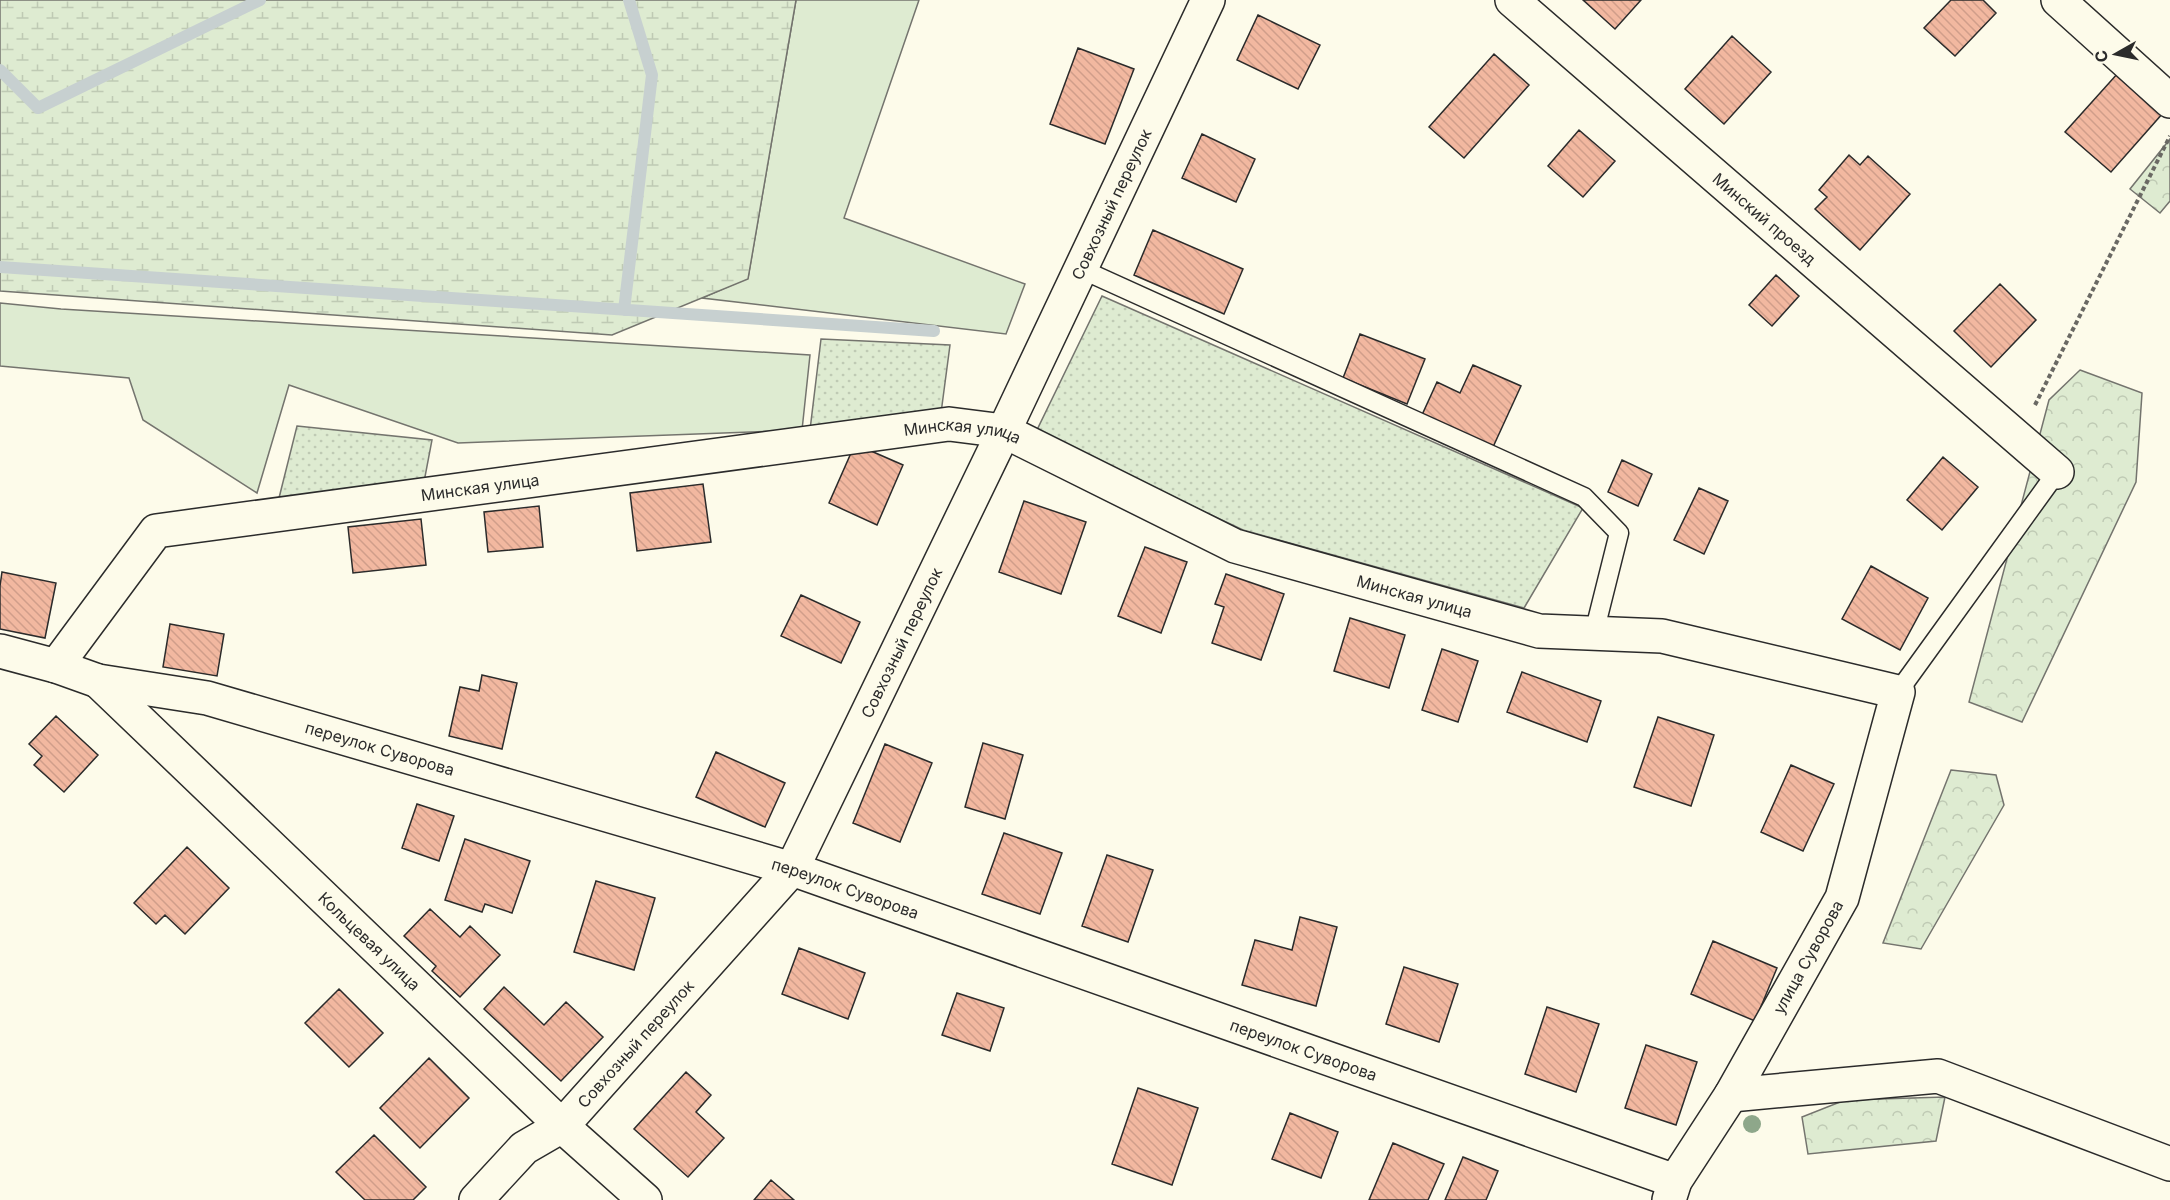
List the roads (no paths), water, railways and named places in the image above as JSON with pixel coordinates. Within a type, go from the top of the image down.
[{"type":"street","name":"Совхозный переулок","points":[[476,1200],[524,1148],[562,1126],[792,869],[1004,431],[1208,0]]},
{"type":"street","name":"Минский проезд","points":[[1512,0],[2057,471]]},
{"type":"street","points":[[2058,0],[2170,101]]},
{"type":"street","name":"Минская улица","points":[[56,666],[156,531],[949,424],[1004,431],[1235,546],[1539,631],[1662,636],[1898,692]]},
{"type":"street","name":"переулок Суворова","points":[[0,651],[56,666],[98,681],[207,698],[792,869],[1672,1190]]},
{"type":"street","name":"Кольцевая улица","points":[[98,681],[562,1126],[645,1200]]},
{"type":"street","name":"улица Суворова","points":[[1672,1190],[1731,1095],[1842,898],[1898,692]]},
{"type":"street","points":[[1731,1095],[1938,1076],[2170,1164]]},
{"type":"lane","points":[[1081,269],[1584,497],[1619,534],[1594,633]]},
{"type":"lane","points":[[1898,692],[2057,471]]},
{"type":"waterway","points":[[0,70],[38,108],[260,0]]},
{"type":"waterway","points":[[624,310],[652,75],[629,0]]},
{"type":"waterway","points":[[0,267],[934,331]]}]
